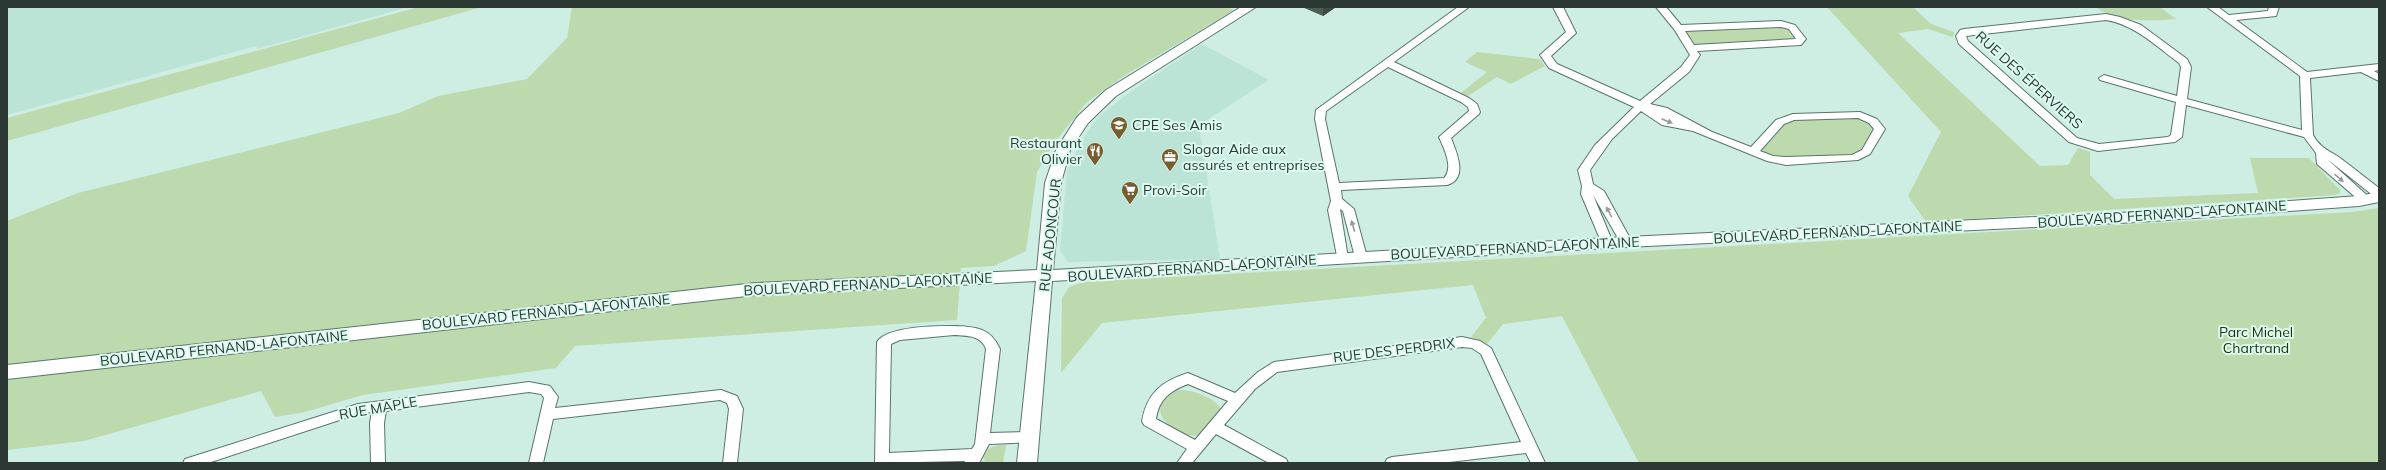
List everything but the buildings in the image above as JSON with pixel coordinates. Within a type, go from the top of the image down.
[{"type":"street","name":"RUE ADONCOUR","points":[[1027,463],[1053,183],[1063,150],[1082,120],[1111,93],[1250,7]]},
{"type":"street","points":[[1342,258],[1334,210],[1337,201],[1320,119],[1321,110],[1464,7]]},
{"type":"street","points":[[1558,7],[1572,33],[1545,56],[1553,66],[1642,106],[1649,114],[1682,128],[1695,128],[1753,152],[1771,159],[1786,161],[1854,158],[1866,152],[1880,129],[1873,121],[1860,115],[1793,117],[1780,122],[1753,152]]},
{"type":"street","points":[[1607,243],[1587,194],[1588,186],[1584,170],[1592,154],[1642,106],[1688,66],[1695,55],[1678,28],[1661,7]]},
{"type":"street","points":[[2212,7],[2305,75],[2365,70],[2379,67]]},
{"type":"street","points":[[2228,18],[2273,14],[2274,7]]},
{"type":"street","name":"RUE DES ÉPERVIERS","points":[[2106,17],[2117,18],[2129,22],[2183,61],[2186,67],[2181,101],[2176,137],[2171,140],[2098,148],[2085,145],[2074,140],[1963,42],[1961,36],[1964,32],[2106,17]]},
{"type":"street","points":[[1678,28],[1781,24],[1792,27],[1801,39],[1797,43],[1691,48]]},
{"type":"street","points":[[1335,187],[1447,181],[1453,176],[1455,168],[1446,137],[1475,112],[1473,106],[1465,100],[1386,62]]},
{"type":"street","points":[[2365,70],[2379,78]]},
{"type":"street","points":[[2305,75],[2309,138],[2321,153],[2321,162],[2374,197]]},
{"type":"street","points":[[2104,78],[2241,118],[2276,132],[2309,138]]},
{"type":"street","points":[[1588,186],[1600,194],[1626,242]]},
{"type":"street","name":"BOULEVARD FERNAND-LAFONTAINE","points":[[7,372],[756,289],[1044,275],[1070,276],[1342,258],[1607,243],[2138,217],[2374,197]]},
{"type":"street","points":[[1337,201],[1348,209],[1361,257]]},
{"type":"street","points":[[971,330],[984,334],[990,340],[993,349],[982,439],[980,448],[973,459],[882,461],[883,344],[886,340],[896,335],[971,330]]},
{"type":"street","name":"RUE DES PERDRIX","points":[[1184,463],[1238,400],[1264,373],[1280,365],[1462,342],[1475,344],[1486,351],[1538,463]]},
{"type":"street","points":[[1197,448],[1149,421],[1151,404],[1167,386],[1188,378],[1238,400]]},
{"type":"street","name":"RUE MAPLE","points":[[190,463],[348,412],[380,405],[537,387],[550,394],[548,414],[536,463]]},
{"type":"street","points":[[548,414],[720,395],[732,400],[736,409],[730,463]]},
{"type":"street","points":[[378,463],[377,423],[380,405]]},
{"type":"street","points":[[1216,427],[1281,463]]},
{"type":"street","points":[[982,439],[1030,438]]},
{"type":"street","points":[[1392,463],[1530,447]]},
{"type":"shaded area","points":[[7,7],[409,7],[257,49],[256,46],[7,115]]},
{"type":"shaded area","points":[[1202,44],[1269,80],[1199,125],[1220,259],[1068,262],[1060,251],[1067,171],[1080,143],[1098,117],[1134,89]]},
{"type":"green space","points":[[419,7],[482,7],[7,141],[7,118]]},
{"type":"green space","points":[[572,7],[1226,7],[1234,10],[1127,74],[1087,102],[1054,143],[1037,172],[1026,251],[994,266],[961,268],[957,320],[575,346],[556,368],[363,395],[305,412],[275,417],[261,391],[84,441],[7,450],[7,221],[78,193],[399,113],[438,96],[527,79],[567,38]]},
{"type":"green space","points":[[1827,7],[1921,7],[1914,8],[1931,24],[1954,32],[1953,37],[1928,29],[1898,33],[2040,166],[2068,165],[2078,148],[2090,152],[2090,175],[2114,199],[2258,193],[2250,158],[2309,158],[2340,190],[2340,193],[2335,195],[1926,222],[1908,196],[1941,132]]},
{"type":"green space","points":[[2096,7],[2160,7],[2176,19],[2134,20],[2113,16]]},
{"type":"green space","points":[[1781,24],[1792,27],[1801,39],[1691,48],[1678,28]]},
{"type":"green space","points":[[1477,52],[1539,59],[1545,66],[1511,84],[1497,77],[1468,96],[1461,93],[1487,72],[1465,62]]},
{"type":"green space","points":[[1860,115],[1880,129],[1866,152],[1854,158],[1786,161],[1753,152],[1780,122],[1793,117]]},
{"type":"green space","name":"Parc Michel Chartrand","points":[[2379,208],[2379,463],[1639,463],[1562,316],[1503,324],[1487,344],[1471,337],[1486,318],[1473,285],[1102,323],[1061,373],[1062,298],[1069,287],[1083,282],[2352,212]]},
{"type":"green space","points":[[1179,390],[1191,391],[1203,395],[1214,401],[1222,410],[1208,431],[1199,435],[1189,435],[1168,425],[1162,417],[1161,408],[1166,399]]},
{"type":"green space","points":[[999,445],[1006,445],[1003,463],[982,463],[981,461],[985,461],[983,457],[989,448]]},
{"type":"place","name":"CPE Ses Amis","points":[[1119,140]]},
{"type":"place","name":"Restaurant Olivier","points":[[1095,166]]},
{"type":"place","name":"Slogar Aide aux assurés et entreprises","points":[[1170,172]]},
{"type":"place","name":"Provi-Soir","points":[[1130,205]]}]
